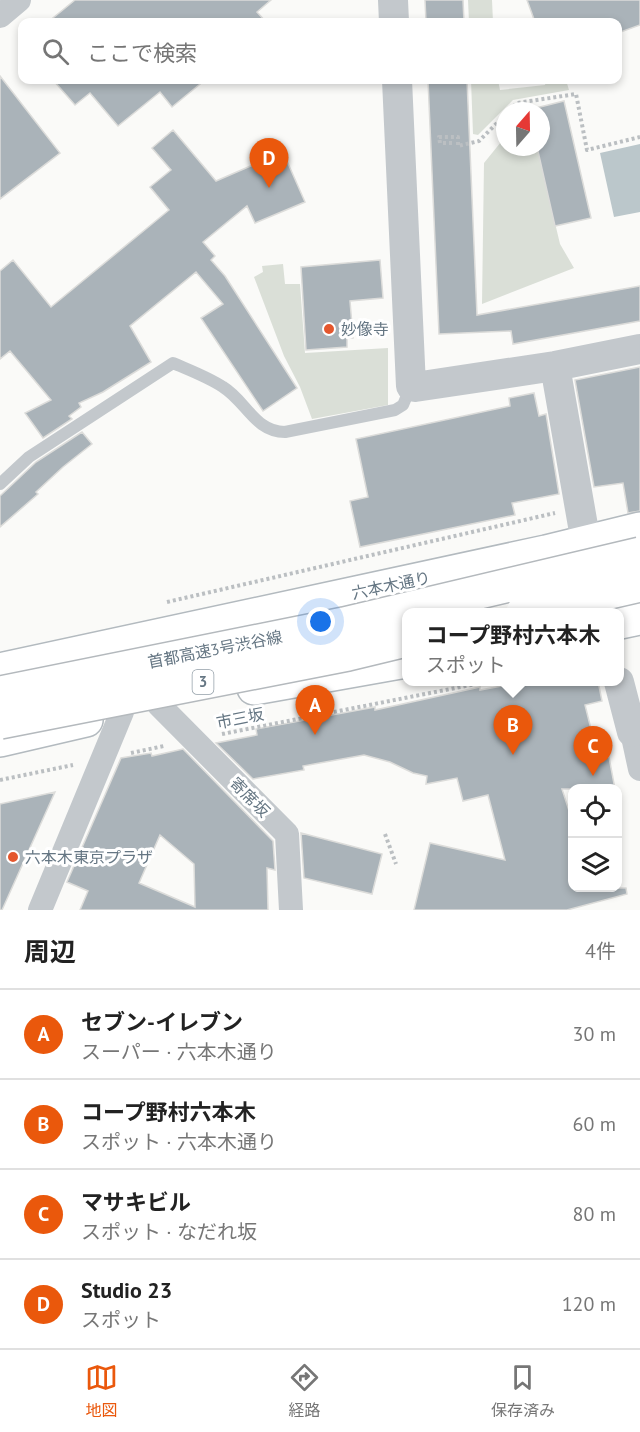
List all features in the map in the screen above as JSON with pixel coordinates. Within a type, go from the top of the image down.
[{"type":"main road","name":"六本木通り","points":[[0,670],[586,543],[640,529]]},
{"type":"main road","name":"首都高速3号渋谷線","points":[[412,608],[640,554]]},
{"type":"main road","points":[[540,608],[640,585]]},
{"type":"main road","name":"首都高速3号渋谷線","points":[[0,693],[402,610]]},
{"type":"main road","points":[[624,621],[640,618]]},
{"type":"main road","name":"首都高速3号渋谷線","points":[[0,722],[348,654],[402,641]]},
{"type":"main road","points":[[0,740],[122,712],[402,662]]},
{"type":"main road","points":[[0,707],[60,694],[122,712]]},
{"type":"street","points":[[0,16],[20,0]]},
{"type":"street","points":[[393,0],[394,18]]},
{"type":"street","points":[[397,84],[411,386],[555,366],[640,349]]},
{"type":"street","points":[[555,366],[586,543],[601,608]]},
{"type":"street","points":[[586,543],[592,558],[602,567],[613,572],[630,573],[640,570]]},
{"type":"street","points":[[621,686],[636,734],[640,769]]},
{"type":"street","name":"寄席坂","points":[[159,705],[287,834],[291,910]]},
{"type":"street","points":[[40,910],[122,712]]},
{"type":"lane","points":[[0,484],[29,458],[173,363],[224,387],[263,426],[274,432],[285,432],[394,410],[402,405],[411,386]]},
{"type":"path","points":[[523,102],[576,93],[587,150],[640,137]]},
{"type":"path","points":[[452,143],[440,143],[440,137],[458,137],[458,146],[479,141],[496,124]]},
{"type":"path","points":[[360,325],[379,324]]},
{"type":"path","points":[[160,603],[564,511]]},
{"type":"path","name":"市三坂","points":[[0,780],[461,686]]},
{"type":"path","points":[[385,834],[396,864]]},
{"type":"shaded area","points":[[468,0],[492,0],[493,18],[469,18]]},
{"type":"shaded area","points":[[471,84],[499,84],[500,90],[545,84],[567,84],[569,90],[511,102],[496,102],[496,117],[478,135],[473,134]]},
{"type":"shaded area","points":[[640,144],[640,212],[614,217],[600,153]]},
{"type":"shaded area","points":[[496,148],[496,156],[539,156],[560,244],[574,268],[482,304],[484,163]]},
{"type":"shaded area","points":[[283,264],[285,284],[300,284],[305,353],[388,348],[388,405],[312,419],[300,387],[284,356],[254,277],[263,272],[262,266]]},
{"type":"building","points":[[75,0],[271,0],[257,12],[262,18],[53,18]]},
{"type":"building","points":[[425,0],[463,0],[464,18],[426,18]]},
{"type":"building","points":[[527,0],[640,0],[640,25],[622,32],[622,18],[534,18]]},
{"type":"building","points":[[0,76],[60,153],[0,199]]},
{"type":"building","points":[[57,84],[200,84],[172,107],[160,92],[118,126],[90,93],[75,105]]},
{"type":"building","points":[[428,84],[467,84],[477,315],[640,286],[640,321],[513,344],[511,331],[439,334]]},
{"type":"building","points":[[564,101],[591,218],[555,226],[539,156],[550,156],[550,104]]},
{"type":"building","points":[[173,130],[216,181],[283,152],[305,202],[255,223],[247,206],[203,242],[215,256],[211,260],[225,276],[297,388],[263,411],[201,318],[223,304],[196,272],[130,326],[151,362],[103,392],[79,403],[81,407],[69,416],[72,419],[43,438],[25,413],[51,400],[10,351],[0,359],[0,271],[13,260],[51,307],[169,210],[150,187],[171,170],[152,148]]},
{"type":"building","points":[[380,260],[383,298],[350,301],[353,338],[347,338],[347,347],[306,350],[301,267]]},
{"type":"building","points":[[640,367],[640,511],[628,513],[623,483],[594,487],[575,380]]},
{"type":"building","points":[[534,393],[539,416],[546,414],[559,494],[512,503],[515,515],[360,547],[350,501],[368,497],[356,439],[510,406],[509,398]]},
{"type":"building","points":[[82,432],[92,444],[63,467],[36,492],[38,494],[0,527],[0,496],[36,462]]},
{"type":"building","points":[[502,686],[599,686],[602,701],[585,705],[594,741],[601,740],[605,757],[609,757],[614,784],[568,784],[568,789],[562,789],[568,808],[568,892],[622,892],[622,888],[626,888],[627,894],[567,910],[414,910],[430,843],[505,860],[488,795],[463,801],[457,778],[426,784],[427,776],[364,755],[303,766],[304,770],[253,779],[216,743],[257,735],[256,729],[375,707],[375,710],[480,687],[480,690]]},
{"type":"building","points":[[183,749],[273,841],[275,870],[267,868],[268,910],[80,910],[88,891],[67,882],[121,758],[151,753],[152,756]],"holes":[[[160,835],[194,864],[195,907],[139,883]]]},
{"type":"building","name":"六本木東京プラザ","points":[[55,792],[2,910],[0,910],[0,804]]},
{"type":"building","points":[[301,833],[382,854],[372,894],[304,878]]},
{"type":"place","name":"Studio 23","points":[[269,188]]},
{"type":"place","name":"妙像寺","points":[[329,329]]},
{"type":"place","name":"セブン-イレブン","points":[[315,735]]},
{"type":"place","name":"コープ野村六本木","points":[[513,755]]},
{"type":"place","name":"マサキビル","points":[[593,776]]},
{"type":"place","name":"六本木東京プラザ","points":[[13,857]]}]
